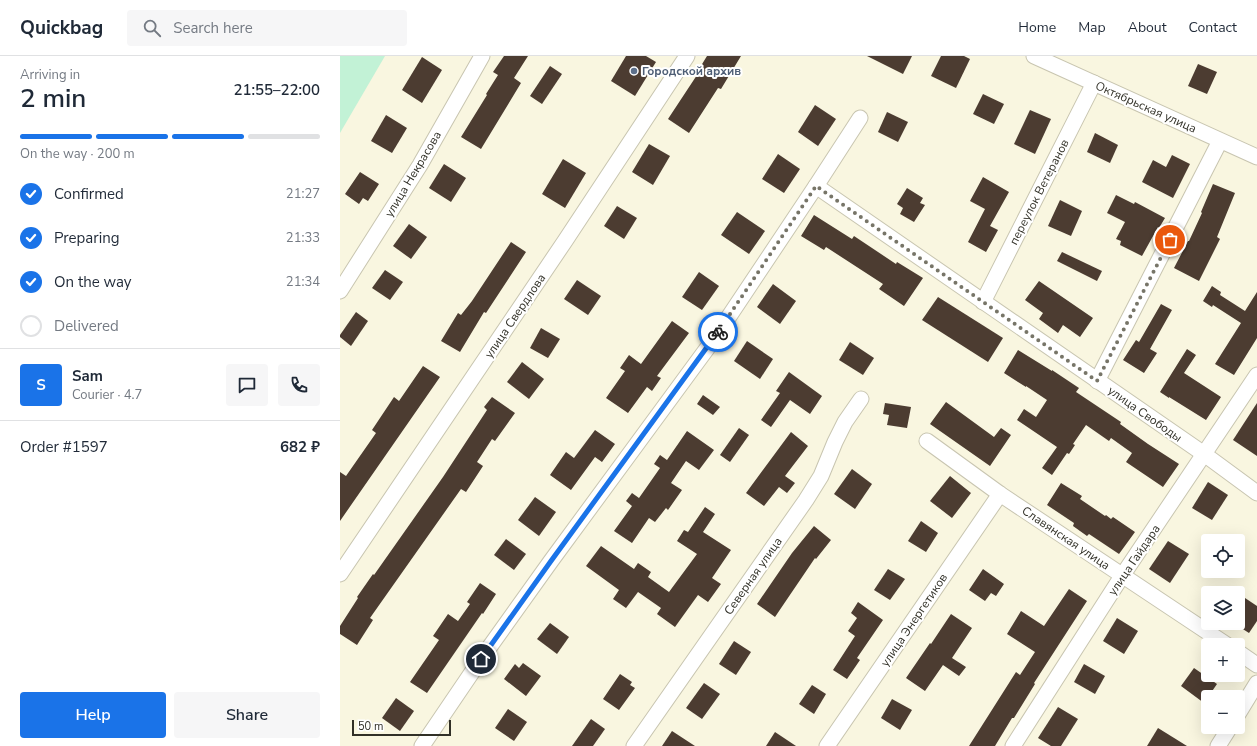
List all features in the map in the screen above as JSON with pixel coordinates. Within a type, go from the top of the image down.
[{"type":"street","name":"улица Некрасова","points":[[340,291],[420,165],[482,56]]},
{"type":"street","name":"улица Свердлова","points":[[340,574],[565,241],[687,56]]},
{"type":"street","name":"Октябрьская улица","points":[[1034,56],[1257,157]]},
{"type":"street","name":"переулок Ветеранов","points":[[983,302],[1094,83]]},
{"type":"street","points":[[422,746],[481,659],[551,561],[714,339],[860,118]]},
{"type":"street","points":[[1097,381],[1220,141]]},
{"type":"street","name":"улица Свободы","points":[[816,186],[1204,454],[1257,493]]},
{"type":"street","name":"улица Гайдара","points":[[1013,746],[1122,576],[1257,375]]},
{"type":"street","name":"Северная улица","points":[[634,746],[806,500],[821,476],[845,422],[861,399]]},
{"type":"street","name":"Славянская улица","points":[[927,441],[1000,494],[1216,638]]},
{"type":"street","name":"улица Энергетиков","points":[[827,746],[1000,494]]},
{"type":"street","points":[[1245,657],[1257,665]]},
{"type":"street","points":[[1252,702],[1257,683]]},
{"type":"street","points":[[1218,746],[1226,734]]},
{"type":"green space","points":[[340,56],[385,56],[340,133]]},
{"type":"building","points":[[504,56],[528,56],[514,78],[521,83],[481,149],[461,137],[498,75],[493,72]]},
{"type":"building","name":"Городской архив","points":[[626,56],[646,56],[656,62],[635,96],[611,81]]},
{"type":"building","points":[[707,56],[741,56],[721,89],[718,88],[689,133],[668,119],[697,75],[696,74]]},
{"type":"building","points":[[867,56],[912,56],[903,74]]},
{"type":"building","points":[[941,56],[964,56],[970,59],[956,88],[931,76]]},
{"type":"building","points":[[422,57],[442,70],[422,103],[402,90]]},
{"type":"building","points":[[1198,64],[1217,72],[1207,94],[1188,86]]},
{"type":"building","points":[[550,66],[562,74],[542,104],[530,96]]},
{"type":"building","points":[[983,94],[1004,104],[994,124],[973,114]]},
{"type":"building","points":[[815,105],[836,119],[818,146],[798,132]]},
{"type":"building","points":[[1030,110],[1051,119],[1035,154],[1014,144]]},
{"type":"building","points":[[887,112],[908,122],[898,142],[878,132]]},
{"type":"building","points":[[386,115],[407,128],[392,153],[371,141]]},
{"type":"building","points":[[1095,133],[1118,145],[1110,163],[1087,152]]},
{"type":"building","points":[[649,144],[670,156],[653,185],[632,172]]},
{"type":"building","points":[[778,154],[800,169],[784,193],[762,179]]},
{"type":"building","points":[[1172,155],[1190,164],[1173,198],[1142,182],[1153,160],[1166,167]]},
{"type":"building","points":[[563,159],[586,173],[565,208],[542,194]]},
{"type":"building","points":[[444,164],[466,178],[451,202],[429,188]]},
{"type":"building","points":[[360,172],[379,184],[368,201],[363,198],[359,204],[345,194]]},
{"type":"building","points":[[983,177],[1009,192],[990,226],[998,230],[986,252],[968,242],[985,209],[970,201]]},
{"type":"building","points":[[1213,184],[1235,193],[1217,237],[1220,239],[1199,281],[1174,268],[1202,213],[1201,212]]},
{"type":"building","points":[[907,188],[923,198],[920,203],[925,205],[914,222],[900,214],[903,208],[897,204]]},
{"type":"building","points":[[1116,195],[1134,204],[1135,202],[1165,218],[1159,228],[1158,227],[1142,256],[1120,245],[1121,241],[1116,239],[1125,222],[1107,213]]},
{"type":"building","points":[[1060,200],[1082,211],[1071,236],[1048,226]]},
{"type":"building","points":[[617,206],[637,218],[624,239],[604,226]]},
{"type":"building","points":[[737,212],[765,231],[749,254],[721,235]]},
{"type":"building","points":[[814,215],[852,239],[854,236],[896,264],[897,262],[923,278],[904,306],[879,289],[883,284],[826,247],[824,250],[801,236]]},
{"type":"building","points":[[409,224],[427,237],[411,259],[393,246]]},
{"type":"building","points":[[511,242],[526,252],[486,313],[484,312],[460,352],[441,341],[458,313],[461,315],[472,301]]},
{"type":"building","points":[[1062,252],[1102,271],[1097,281],[1057,261]]},
{"type":"building","points":[[385,270],[403,282],[390,300],[372,288]]},
{"type":"building","points":[[699,272],[719,286],[702,310],[682,297]]},
{"type":"building","points":[[577,280],[601,296],[588,315],[564,299]]},
{"type":"building","points":[[1039,281],[1093,318],[1080,337],[1063,325],[1058,333],[1039,319],[1043,313],[1025,300]]},
{"type":"building","points":[[773,284],[796,301],[780,324],[757,307]]},
{"type":"building","points":[[1212,286],[1221,292],[1220,295],[1245,311],[1257,292],[1257,338],[1234,375],[1215,364],[1241,323],[1213,305],[1212,307],[1203,301]]},
{"type":"building","points":[[938,297],[1003,338],[988,362],[922,320]]},
{"type":"building","points":[[1161,304],[1172,310],[1150,349],[1157,353],[1144,373],[1123,360],[1136,340],[1139,342]]},
{"type":"building","points":[[356,312],[368,321],[351,346],[340,337],[340,335]]},
{"type":"building","points":[[672,321],[689,333],[657,376],[661,378],[652,391],[647,387],[628,413],[606,398],[625,371],[620,368],[629,355],[641,364]]},
{"type":"building","points":[[541,328],[560,339],[548,358],[530,348]]},
{"type":"building","points":[[747,341],[773,359],[760,379],[734,361]]},
{"type":"building","points":[[850,342],[874,358],[863,375],[839,360]]},
{"type":"building","points":[[1187,349],[1196,355],[1184,373],[1221,397],[1206,420],[1160,392]]},
{"type":"building","points":[[1018,350],[1079,388],[1076,392],[1121,422],[1120,424],[1148,444],[1179,464],[1163,487],[1126,462],[1132,453],[1111,438],[1109,441],[1086,425],[1073,444],[1075,445],[1069,454],[1067,453],[1052,475],[1042,468],[1057,447],[1017,420],[1024,409],[1036,417],[1047,400],[1004,373]]},
{"type":"building","points":[[522,362],[544,379],[529,399],[507,382]]},
{"type":"building","points":[[423,366],[440,377],[340,521],[340,472],[346,476],[376,433],[372,430],[394,397],[399,401]]},
{"type":"building","points":[[789,372],[822,396],[810,414],[790,400],[771,427],[761,420],[780,393],[776,391]]},
{"type":"building","points":[[703,395],[720,407],[713,415],[697,404]]},
{"type":"building","points":[[492,397],[515,413],[495,441],[492,439],[477,462],[483,466],[466,492],[461,489],[370,618],[373,620],[357,645],[340,634],[340,626],[358,598],[357,597],[443,477],[487,410],[484,407]]},
{"type":"building","points":[[946,402],[994,437],[1001,428],[1011,435],[990,466],[930,424]]},
{"type":"building","points":[[885,403],[911,407],[907,428],[887,425],[889,415],[883,414]]},
{"type":"building","points":[[1257,403],[1257,456],[1233,440]]},
{"type":"building","points":[[739,428],[749,435],[730,462],[720,455]]},
{"type":"building","points":[[595,430],[615,444],[602,462],[595,457],[571,490],[550,475],[566,452],[574,458]]},
{"type":"building","points":[[687,431],[714,450],[699,470],[686,461],[671,483],[682,490],[668,510],[666,508],[655,522],[649,518],[632,543],[614,531],[632,506],[626,501],[632,493],[639,498],[660,468],[654,464],[660,455],[667,460]]},
{"type":"building","points":[[791,432],[808,446],[785,476],[795,483],[787,493],[779,487],[764,506],[746,493]]},
{"type":"building","points":[[852,469],[872,484],[855,509],[834,494]]},
{"type":"building","points":[[950,476],[971,493],[952,518],[930,501]]},
{"type":"building","points":[[1208,482],[1228,495],[1212,520],[1192,508]]},
{"type":"building","points":[[1061,483],[1082,496],[1080,499],[1105,516],[1106,515],[1111,519],[1113,517],[1135,532],[1119,554],[1089,534],[1087,536],[1073,526],[1074,523],[1047,505]]},
{"type":"building","points":[[535,497],[556,512],[539,536],[518,520]]},
{"type":"building","points":[[705,507],[715,514],[703,532],[731,550],[712,578],[721,584],[708,602],[698,595],[675,627],[657,614],[661,608],[638,592],[626,608],[613,599],[619,590],[586,566],[601,546],[634,569],[638,563],[651,572],[648,577],[669,592],[697,554],[677,541],[684,530],[688,532]]},
{"type":"building","points":[[921,521],[938,533],[926,552],[908,541]]},
{"type":"building","points":[[814,526],[831,540],[816,559],[815,558],[775,617],[757,604],[792,553]]},
{"type":"building","points":[[506,539],[526,554],[514,570],[494,555]]},
{"type":"building","points":[[1168,541],[1189,554],[1170,583],[1149,569]]},
{"type":"building","points":[[888,569],[905,579],[890,600],[874,590]]},
{"type":"building","points":[[983,569],[1004,584],[996,596],[991,593],[985,601],[969,590]]},
{"type":"building","points":[[480,583],[496,594],[427,693],[410,682],[439,640],[433,636],[448,614],[458,621],[470,604],[467,602]]},
{"type":"building","points":[[1069,589],[1087,601],[1034,683],[1035,684],[1014,718],[1012,718],[995,746],[969,746],[1016,672],[1020,675],[1035,652],[1007,634],[1021,611],[1044,626]]},
{"type":"building","points":[[1245,598],[1257,606],[1257,621],[1249,633],[1244,630]]},
{"type":"building","points":[[858,602],[883,620],[857,658],[860,660],[847,679],[833,670],[855,636],[848,631],[857,618],[851,613]]},
{"type":"building","points":[[951,614],[972,628],[952,658],[966,667],[959,676],[943,665],[925,691],[906,678]]},
{"type":"building","points":[[1117,618],[1138,631],[1124,654],[1103,641]]},
{"type":"building","points":[[550,623],[569,637],[557,654],[537,639]]},
{"type":"building","points":[[734,641],[751,652],[736,675],[719,664]]},
{"type":"building","points":[[523,663],[541,676],[526,696],[504,679],[515,664],[519,668]]},
{"type":"building","points":[[1084,664],[1105,676],[1095,694],[1074,682]]},
{"type":"building","points":[[1194,668],[1201,673],[1201,682],[1214,682],[1217,684],[1213,690],[1201,690],[1201,701],[1181,686]]},
{"type":"building","points":[[620,674],[632,682],[630,685],[635,688],[619,710],[603,699]]},
{"type":"building","points":[[704,683],[720,694],[702,719],[686,708]]},
{"type":"building","points":[[812,685],[826,694],[814,714],[799,704]]},
{"type":"building","points":[[396,698],[414,711],[400,731],[382,718]]},
{"type":"building","points":[[892,699],[912,710],[900,730],[881,718]]},
{"type":"building","points":[[1058,707],[1078,719],[1061,746],[1051,746],[1038,738]]},
{"type":"building","points":[[508,709],[527,722],[514,741],[495,728]]},
{"type":"building","points":[[591,719],[605,729],[593,746],[572,746]]},
{"type":"building","points":[[1158,728],[1187,746],[1147,746]]},
{"type":"building","points":[[672,731],[695,746],[662,746]]},
{"type":"building","points":[[775,732],[796,746],[766,746]]},
{"type":"way so far","points":[[718,332],[816,186],[1097,381],[1170,240]]},
{"type":"place","name":"Городской архив","points":[[634,71]]},
{"type":"route","points":[[481,659],[718,332]]}]
